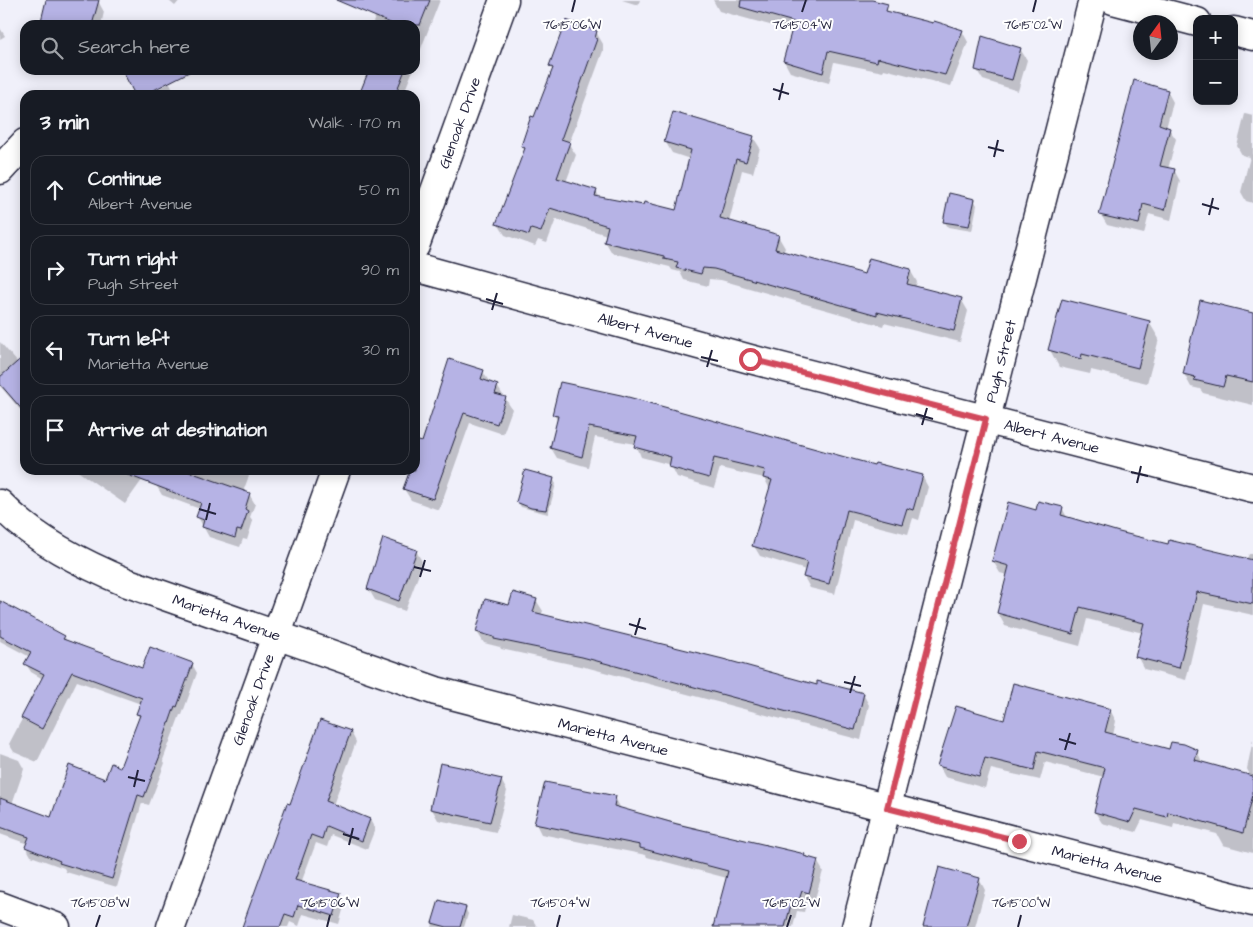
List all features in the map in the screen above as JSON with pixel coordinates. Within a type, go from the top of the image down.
[{"type":"street","name":"Glenoak Drive","points":[[420,232],[504,0]]},
{"type":"street","name":"Pugh Street","points":[[856,927],[1093,0]]},
{"type":"street","points":[[1113,0],[1193,21]]},
{"type":"street","points":[[1238,33],[1253,36]]},
{"type":"street","points":[[0,170],[20,148]]},
{"type":"street","name":"Albert Avenue","points":[[420,269],[750,359],[1253,488]]},
{"type":"street","name":"Glenoak Drive","points":[[171,927],[275,634],[334,475]]},
{"type":"street","name":"Marietta Avenue","points":[[0,504],[35,533],[89,566],[128,583],[436,691],[1253,902]]},
{"type":"street","points":[[0,906],[56,927]]},
{"type":"building","points":[[46,0],[99,0],[93,20],[41,20]]},
{"type":"building","points":[[336,0],[430,0],[420,25],[420,20],[383,20]]},
{"type":"building","points":[[741,0],[872,0],[888,4],[886,11],[933,23],[934,21],[963,30],[945,75],[878,58],[877,62],[828,51],[823,73],[783,61],[794,22],[740,7]]},
{"type":"building","points":[[566,20],[597,31],[595,38],[597,39],[561,139],[570,142],[557,178],[597,190],[595,196],[643,205],[644,202],[676,210],[691,150],[664,142],[673,112],[754,136],[746,162],[736,159],[720,218],[779,235],[775,249],[864,274],[869,258],[911,269],[907,284],[962,298],[954,331],[877,312],[877,315],[714,269],[703,268],[701,274],[676,268],[678,262],[664,259],[664,256],[604,242],[608,226],[550,208],[541,232],[531,229],[529,235],[496,224],[525,148],[521,146],[531,116],[534,117],[553,68],[549,66]]},
{"type":"building","points":[[982,36],[1021,48],[1012,80],[975,70]]},
{"type":"building","points":[[125,75],[183,75],[154,90],[132,90]]},
{"type":"building","points":[[367,75],[403,75],[397,90],[361,90]]},
{"type":"building","points":[[1134,80],[1168,90],[1159,124],[1170,128],[1160,166],[1175,169],[1165,210],[1143,204],[1139,224],[1099,215]]},
{"type":"building","points":[[949,193],[975,199],[969,226],[943,222]]},
{"type":"building","points":[[1062,299],[1150,321],[1138,368],[1082,354],[1081,359],[1048,350]]},
{"type":"building","points":[[1200,300],[1253,313],[1253,382],[1226,376],[1223,387],[1194,380],[1195,377],[1183,374]]},
{"type":"building","points":[[20,359],[20,407],[0,384],[0,377]]},
{"type":"building","points":[[449,359],[484,370],[481,379],[498,385],[495,394],[506,397],[497,424],[464,413],[433,499],[403,489],[408,475],[420,475],[420,441],[422,442]]},
{"type":"building","points":[[560,382],[621,395],[874,465],[875,463],[923,475],[913,510],[907,508],[902,524],[847,510],[829,584],[803,577],[807,562],[752,546],[772,480],[763,478],[765,470],[714,458],[709,478],[669,467],[671,457],[634,447],[637,436],[589,427],[582,457],[550,448],[558,416],[552,415]]},
{"type":"building","points":[[525,470],[554,478],[546,510],[531,508],[516,502]]},
{"type":"building","points":[[128,475],[198,475],[250,493],[245,509],[248,511],[241,531],[237,530],[235,538],[202,527],[204,520],[196,517],[201,503]]},
{"type":"building","points":[[1038,501],[1063,507],[1061,515],[1119,532],[1168,544],[1169,540],[1253,560],[1253,604],[1197,592],[1179,668],[1135,657],[1144,623],[1080,607],[1073,634],[997,613],[1009,566],[992,561],[1008,502],[1036,510]]},
{"type":"building","points":[[383,538],[417,550],[399,601],[367,589]]},
{"type":"building","points":[[513,592],[537,599],[533,612],[723,659],[817,685],[817,681],[864,693],[855,730],[582,657],[494,639],[494,637],[476,632],[485,599],[509,605]]},
{"type":"building","points":[[0,601],[65,636],[63,639],[142,668],[150,647],[193,663],[177,707],[175,706],[159,752],[161,753],[144,797],[138,795],[112,879],[59,863],[60,861],[25,847],[29,837],[0,827],[0,798],[51,817],[69,765],[105,779],[111,763],[120,767],[140,715],[136,714],[142,698],[72,672],[42,729],[21,718],[44,674],[24,664],[31,652],[0,636]]},
{"type":"building","points":[[1013,683],[1111,709],[1105,732],[1169,749],[1171,742],[1184,744],[1198,750],[1195,760],[1253,776],[1253,795],[1243,833],[1168,812],[1167,817],[1136,809],[1130,822],[1094,812],[1105,768],[1038,751],[1034,770],[985,758],[979,777],[937,766],[956,706],[1004,720]]},
{"type":"building","points":[[320,720],[351,731],[326,801],[370,819],[362,841],[326,826],[322,839],[311,835],[295,880],[341,893],[334,916],[298,905],[294,917],[285,914],[280,927],[242,927],[287,803],[290,804]]},
{"type":"building","points":[[440,763],[470,769],[480,774],[502,779],[490,822],[430,809]]},
{"type":"building","points":[[545,782],[616,796],[614,806],[677,824],[805,854],[804,856],[818,860],[809,893],[802,891],[798,903],[792,901],[785,927],[713,927],[728,871],[640,848],[640,845],[534,824]]},
{"type":"building","points":[[939,867],[980,878],[966,927],[923,927]]},
{"type":"building","points":[[439,900],[466,907],[460,927],[447,927],[432,923]]},
{"type":"route","points":[[750,359],[986,419],[887,808],[1019,841]]}]
